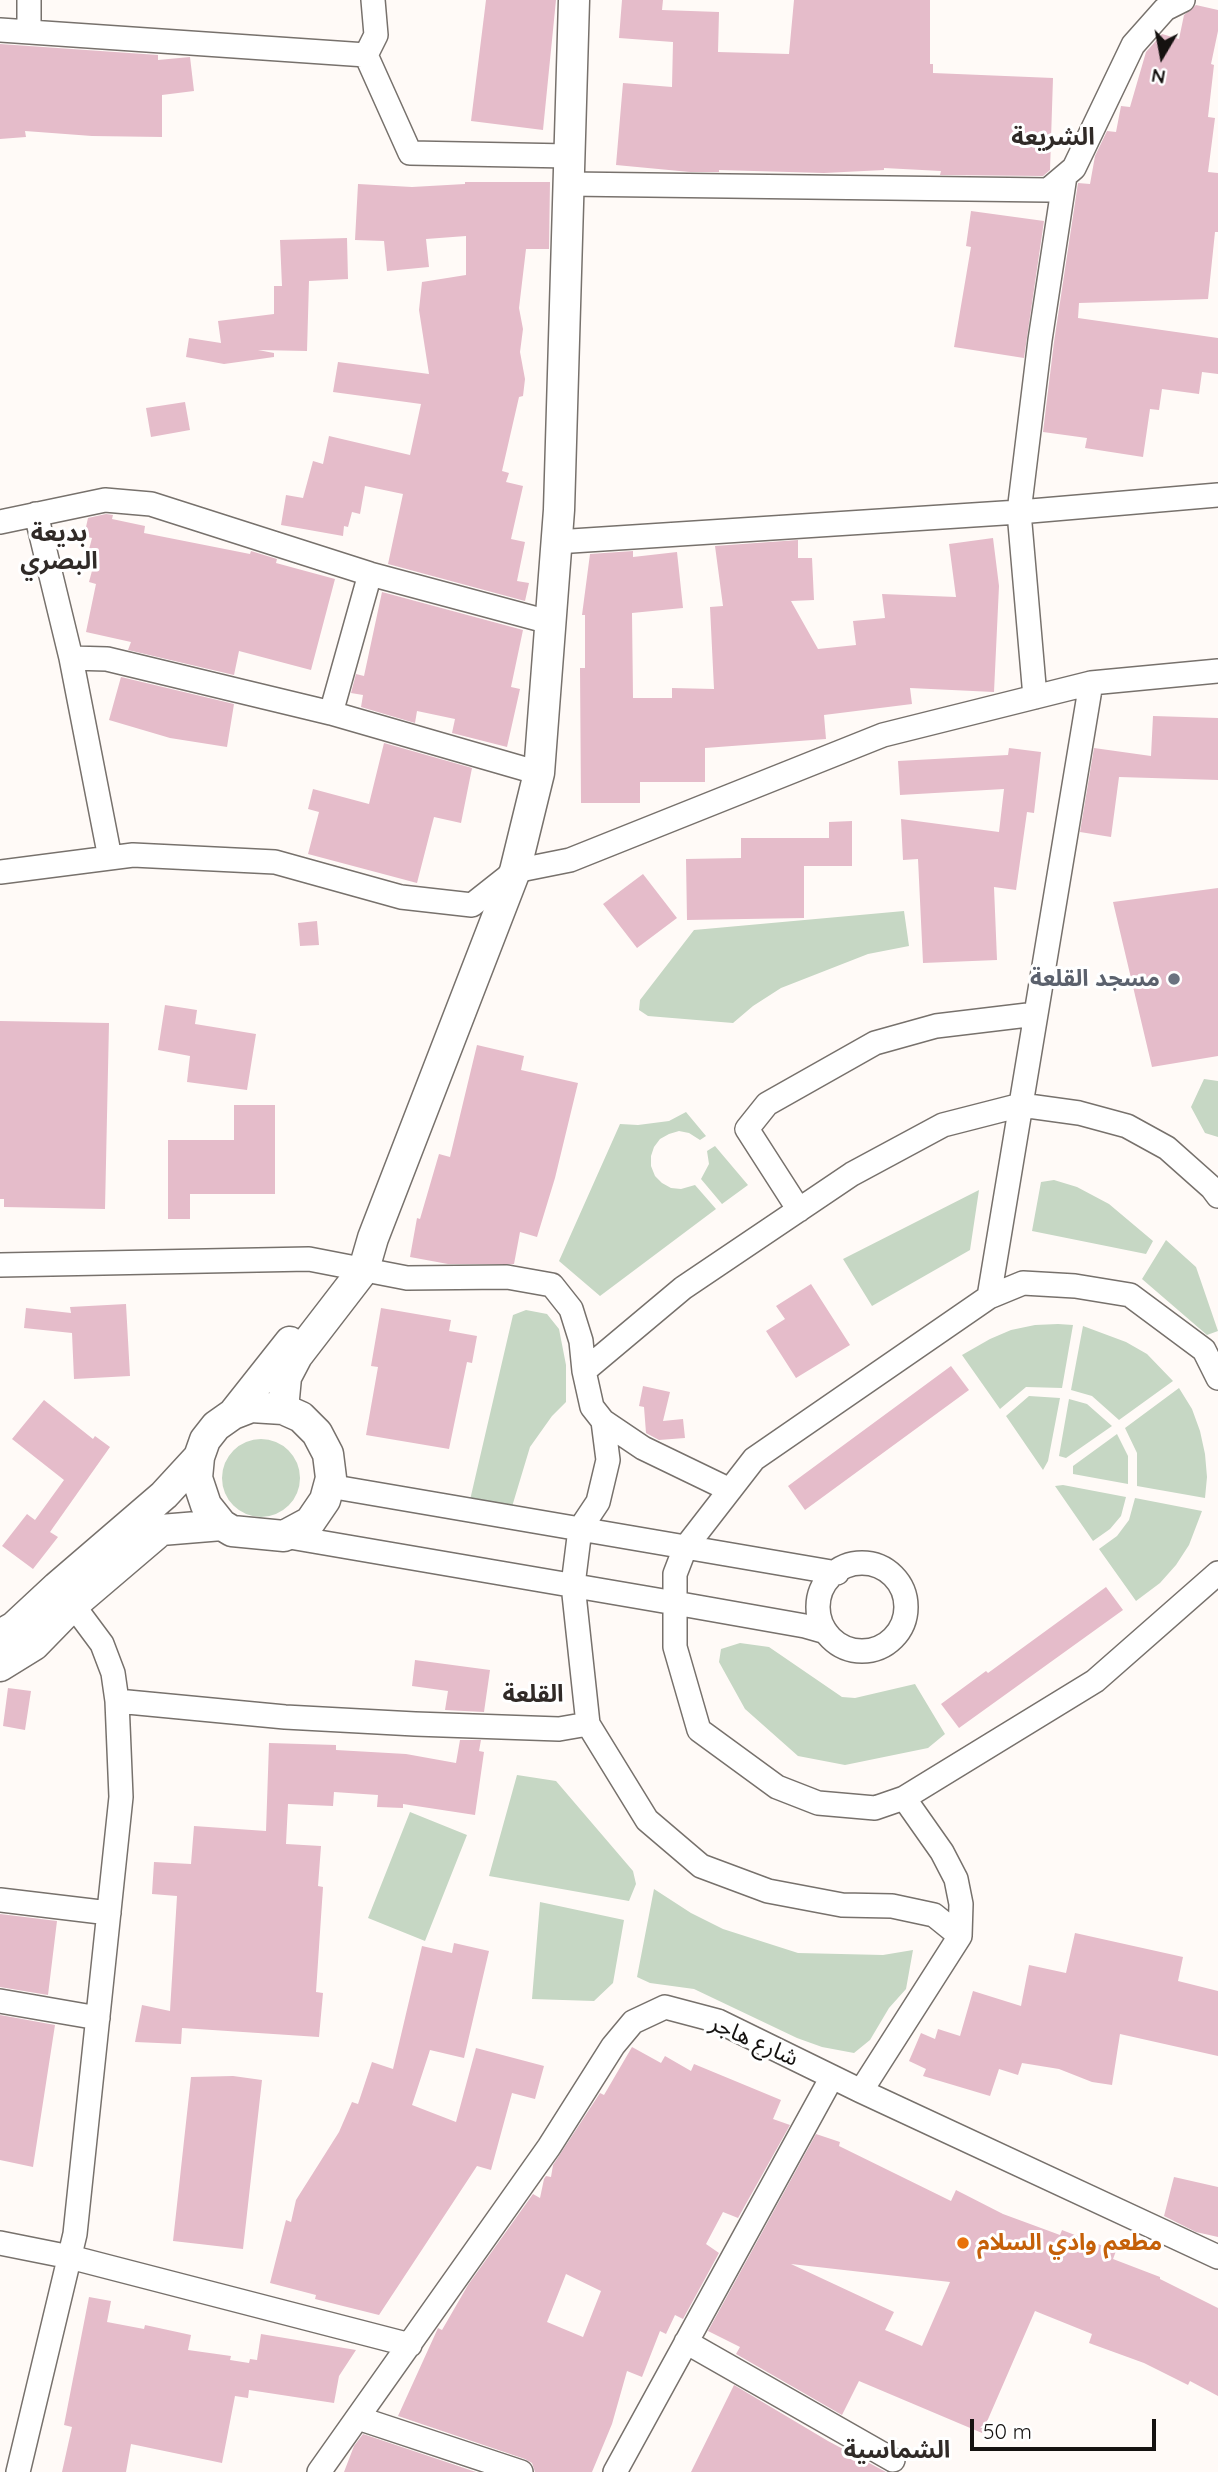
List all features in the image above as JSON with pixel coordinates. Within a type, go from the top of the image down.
[{"type":"street","points":[[29,0],[29,33]]},
{"type":"street","points":[[366,55],[376,35],[373,0]]},
{"type":"street","points":[[283,1409],[286,1377],[297,1356],[373,1238],[515,871],[539,773],[560,497],[574,0]]},
{"type":"street","points":[[366,55],[410,153],[569,170],[1048,190],[1074,168],[1133,45],[1166,3]]},
{"type":"street","points":[[0,30],[366,55]]},
{"type":"street","points":[[1035,697],[1019,512],[1040,340],[1065,176]]},
{"type":"street","points":[[556,542],[1019,512],[1218,495]]},
{"type":"street","points":[[0,522],[105,500],[151,504],[370,574],[549,622]]},
{"type":"street","points":[[36,514],[71,659],[110,858]]},
{"type":"street","points":[[331,713],[370,574]]},
{"type":"street","points":[[71,659],[107,659],[331,713],[539,773]]},
{"type":"street","points":[[0,872],[133,855],[275,862],[401,897],[472,905],[515,871],[570,860],[883,735],[1091,683],[1218,671]]},
{"type":"street","points":[[989,1297],[1091,683]]},
{"type":"street","points":[[799,1210],[747,1129],[768,1104],[875,1043],[936,1026],[1036,1014]]},
{"type":"street","points":[[584,1371],[683,1288],[852,1174],[943,1125],[1021,1105],[1079,1113],[1127,1126],[1167,1148],[1218,1196]]},
{"type":"street","points":[[0,1265],[309,1259],[407,1278],[507,1277],[552,1285],[572,1309],[581,1340],[592,1407],[603,1421],[643,1448],[730,1490]]},
{"type":"street","points":[[233,1414],[353,1267]]},
{"type":"street","points":[[1218,1378],[1204,1350],[1130,1295],[1075,1286],[1023,1283],[989,1297],[754,1460],[685,1548],[675,1574],[675,1647],[699,1730],[777,1787],[818,1803],[875,1808],[904,1798],[1096,1681],[1218,1573]]},
{"type":"street","points":[[284,1536],[310,1522],[325,1500],[331,1478],[328,1454],[317,1433],[301,1417],[283,1409],[251,1407],[233,1414],[216,1426],[205,1440],[199,1457],[197,1478],[206,1505],[222,1525],[232,1531],[284,1536],[573,1585],[826,1632]]},
{"type":"street","points":[[603,1421],[608,1460],[598,1502],[580,1529],[573,1585],[589,1724],[647,1820],[701,1866],[768,1891],[842,1905],[891,1906],[934,1915],[960,1936]]},
{"type":"street","points":[[0,1635],[14,1627],[164,1495],[199,1457]]},
{"type":"street","points":[[329,1486],[837,1573]]},
{"type":"street","points":[[0,1666],[34,1645],[73,1605],[161,1530],[222,1525]]},
{"type":"street","points":[[853,1563],[881,1566],[901,1585],[906,1600],[906,1612],[901,1629],[889,1642],[865,1651],[842,1646],[826,1632],[820,1620],[819,1597],[826,1580],[837,1573],[853,1563]]},
{"type":"street","points":[[18,2472],[75,2234],[121,1797],[117,1701],[113,1673],[102,1644],[73,1605]]},
{"type":"street","points":[[117,1701],[285,1717],[415,1724],[559,1729],[589,1724]]},
{"type":"street","points":[[862,2091],[960,1936],[961,1904],[956,1879],[942,1852],[904,1798]]},
{"type":"street","points":[[0,1900],[109,1913]]},
{"type":"street","points":[[0,2001],[98,2018]]},
{"type":"street","name":"شارع هاجر","points":[[320,2472],[549,2147],[613,2046],[633,2022],[665,2007],[718,2021],[1218,2257]]},
{"type":"street","points":[[615,2472],[832,2077]]},
{"type":"street","points":[[0,2243],[70,2257],[410,2345]]},
{"type":"street","points":[[686,2342],[893,2460]]},
{"type":"street","points":[[358,2418],[521,2472]]},
{"type":"green space","points":[[904,911],[909,946],[868,954],[781,988],[733,1023],[648,1016],[639,1010],[640,1000],[694,930]]},
{"type":"green space","points":[[1204,1079],[1218,1081],[1218,1137],[1205,1133],[1191,1107]]},
{"type":"green space","points":[[686,1112],[706,1136],[700,1140],[689,1133],[679,1131],[669,1134],[660,1139],[654,1147],[651,1166],[655,1176],[671,1188],[681,1189],[695,1185],[716,1209],[600,1296],[559,1261],[620,1124],[669,1121]]},
{"type":"green space","points":[[715,1146],[748,1185],[722,1204],[701,1179],[709,1164],[707,1151]]},
{"type":"green space","points":[[1054,1180],[1077,1187],[1109,1204],[1153,1241],[1146,1254],[1032,1231],[1041,1182]]},
{"type":"green space","points":[[979,1190],[970,1250],[872,1306],[843,1259]]},
{"type":"green space","points":[[1166,1240],[1196,1267],[1218,1331],[1207,1335],[1142,1279]]},
{"type":"green space","points":[[526,1310],[547,1314],[559,1329],[566,1365],[566,1402],[552,1416],[530,1447],[511,1510],[470,1500],[513,1315]]},
{"type":"green space","points":[[1058,1324],[1073,1325],[1062,1388],[1026,1387],[1000,1409],[962,1355],[1011,1330]]},
{"type":"green space","points":[[1083,1326],[1126,1342],[1147,1354],[1173,1381],[1119,1420],[1092,1396],[1071,1390]]},
{"type":"green space","points":[[1179,1388],[1192,1409],[1200,1431],[1207,1477],[1205,1498],[1137,1486],[1137,1453],[1125,1428]]},
{"type":"green space","points":[[1029,1396],[1060,1398],[1048,1461],[1043,1470],[1006,1416]]},
{"type":"green space","points":[[1069,1399],[1087,1404],[1112,1426],[1066,1458],[1059,1456]]},
{"type":"green space","points":[[1117,1434],[1128,1456],[1128,1484],[1073,1474],[1073,1466]]},
{"type":"green space","points":[[261,1439],[276,1442],[293,1456],[300,1478],[297,1493],[283,1510],[261,1517],[246,1514],[229,1500],[222,1478],[225,1463],[239,1446]]},
{"type":"green space","points":[[1063,1485],[1126,1497],[1121,1516],[1110,1529],[1093,1541],[1055,1486]]},
{"type":"green space","points":[[1135,1498],[1202,1511],[1189,1545],[1176,1565],[1160,1583],[1136,1601],[1099,1549],[1117,1536],[1129,1520]]},
{"type":"green space","points":[[740,1643],[769,1647],[842,1697],[855,1698],[915,1684],[945,1734],[928,1748],[845,1765],[798,1756],[745,1709],[719,1662],[721,1649]]},
{"type":"green space","points":[[517,1775],[556,1781],[633,1871],[636,1884],[629,1901],[489,1876]]},
{"type":"green space","points":[[410,1812],[467,1835],[425,1941],[368,1918]]},
{"type":"green space","points":[[654,1889],[691,1913],[723,1929],[798,1953],[883,1955],[913,1950],[906,1989],[889,2008],[870,2040],[854,2053],[822,2047],[797,2038],[694,1989],[650,1983],[637,1977]]},
{"type":"green space","points":[[540,1902],[624,1920],[613,1983],[594,2001],[532,1999]]},
{"type":"building","points":[[486,0],[556,0],[543,130],[471,121]]},
{"type":"building","points":[[622,0],[663,0],[662,10],[719,12],[718,52],[789,54],[794,0],[930,0],[930,64],[933,64],[933,73],[1053,78],[1050,170],[1043,176],[940,175],[941,171],[884,168],[824,173],[719,170],[690,172],[616,165],[623,83],[672,87],[673,42],[619,38]]},
{"type":"building","points":[[1196,5],[1218,10],[1208,117],[1215,118],[1208,172],[1218,173],[1218,232],[1215,232],[1208,299],[1079,303],[1078,318],[1218,338],[1218,374],[1202,372],[1199,394],[1162,389],[1159,410],[1150,409],[1143,457],[1085,448],[1087,438],[1043,432],[1078,183],[1090,184],[1095,156],[1107,131],[1116,132],[1121,106],[1130,107],[1146,52],[1162,34],[1179,39],[1184,15]]},
{"type":"building","points":[[0,44],[158,55],[158,60],[190,57],[194,91],[162,95],[162,137],[25,131],[26,137],[0,139]]},
{"type":"building","points":[[465,182],[550,182],[549,249],[526,249],[519,308],[523,329],[520,352],[525,379],[523,396],[519,397],[502,471],[509,473],[506,482],[523,486],[511,539],[525,542],[517,581],[529,583],[525,601],[388,564],[403,494],[365,486],[360,514],[352,512],[348,527],[344,526],[343,536],[281,525],[286,495],[303,498],[313,461],[323,464],[329,436],[410,455],[421,404],[333,392],[338,362],[429,374],[419,310],[422,282],[466,275],[466,236],[426,239],[429,267],[387,271],[384,241],[355,240],[358,184],[412,187]]},
{"type":"building","points":[[971,211],[1044,221],[1024,358],[954,347],[971,247],[966,246]]},
{"type":"building","points":[[347,238],[348,279],[309,281],[307,351],[258,350],[274,353],[274,357],[224,364],[186,357],[189,338],[221,343],[218,321],[274,314],[274,286],[282,286],[280,240]]},
{"type":"building","points":[[185,402],[190,430],[151,437],[146,408]]},
{"type":"building","points":[[113,515],[112,519],[145,526],[144,533],[250,554],[251,551],[277,559],[276,563],[335,579],[311,670],[239,651],[234,675],[128,650],[131,642],[86,632],[96,584],[89,582],[93,567],[85,565],[92,538],[84,536],[88,518]]},
{"type":"building","points":[[993,538],[999,586],[994,692],[910,688],[912,704],[824,715],[826,739],[705,748],[705,782],[640,782],[640,803],[581,803],[580,668],[585,668],[585,615],[582,615],[590,554],[633,551],[633,557],[677,552],[683,608],[632,613],[633,698],[672,698],[672,688],[714,689],[710,607],[723,606],[715,546],[798,540],[798,558],[812,558],[814,600],[791,601],[818,649],[856,645],[853,621],[885,618],[882,594],[956,597],[949,544]]},
{"type":"building","points":[[382,592],[523,630],[511,687],[520,689],[507,747],[452,733],[455,719],[417,711],[415,723],[361,707],[363,695],[351,693],[356,674],[364,676]]},
{"type":"building","points":[[121,677],[234,704],[227,747],[170,738],[109,720]]},
{"type":"building","points":[[1153,716],[1218,718],[1218,780],[1119,777],[1111,837],[1080,832],[1094,748],[1151,756]]},
{"type":"building","points":[[384,743],[472,768],[461,823],[434,817],[417,883],[308,854],[319,812],[308,809],[313,789],[369,804]]},
{"type":"building","points":[[1009,748],[1041,752],[1034,813],[1027,812],[1016,890],[994,887],[997,960],[923,963],[918,859],[903,860],[901,819],[999,832],[1004,789],[900,795],[898,761],[1008,755]]},
{"type":"building","points":[[852,821],[852,866],[804,866],[804,918],[687,920],[686,859],[741,858],[741,838],[829,838],[829,822]]},
{"type":"building","points":[[643,874],[677,918],[637,948],[603,904]]},
{"type":"building","name":"مسجد القلعة","points":[[1218,888],[1218,1056],[1152,1067],[1113,902]]},
{"type":"building","points":[[317,921],[319,945],[300,946],[298,923]]},
{"type":"building","points":[[165,1005],[197,1010],[195,1024],[256,1034],[247,1090],[187,1082],[190,1056],[158,1050]]},
{"type":"building","points":[[0,1021],[109,1023],[105,1209],[4,1207],[4,1199],[0,1199]]},
{"type":"building","points":[[477,1045],[524,1056],[521,1070],[578,1083],[555,1178],[537,1237],[520,1232],[514,1264],[448,1264],[410,1257],[417,1218],[420,1219],[439,1154],[450,1157]]},
{"type":"building","points":[[234,1105],[275,1105],[275,1194],[190,1194],[190,1219],[168,1219],[168,1140],[234,1140]]},
{"type":"building","points":[[811,1284],[850,1345],[796,1378],[766,1331],[785,1319],[776,1306]]},
{"type":"building","points":[[126,1304],[130,1376],[74,1379],[72,1333],[24,1328],[26,1308],[71,1313],[70,1307]]},
{"type":"building","points":[[381,1308],[451,1320],[449,1331],[477,1336],[472,1363],[467,1362],[449,1449],[366,1435],[378,1367],[371,1366]]},
{"type":"building","points":[[951,1366],[969,1390],[805,1510],[788,1486]]},
{"type":"building","points":[[643,1386],[670,1392],[663,1421],[683,1419],[685,1438],[659,1440],[646,1433],[644,1407],[639,1406]]},
{"type":"building","points":[[44,1400],[93,1439],[95,1436],[110,1447],[50,1532],[58,1537],[33,1569],[2,1546],[27,1514],[35,1520],[64,1480],[12,1439]]},
{"type":"building","points":[[1106,1587],[1123,1610],[959,1728],[941,1704]]},
{"type":"building","points":[[415,1660],[490,1670],[484,1712],[445,1710],[448,1691],[412,1686]]},
{"type":"building","points":[[8,1688],[31,1691],[25,1730],[3,1726]]},
{"type":"building","points":[[460,1740],[481,1740],[479,1751],[484,1752],[475,1815],[403,1804],[403,1808],[377,1807],[378,1795],[334,1792],[333,1806],[288,1804],[286,1844],[321,1846],[318,1886],[323,1887],[316,1992],[323,1993],[319,2037],[182,2028],[181,2044],[135,2042],[142,2005],[170,2011],[177,1896],[152,1894],[154,1862],[191,1864],[194,1826],[266,1831],[269,1743],[336,1745],[336,1750],[406,1754],[456,1763]]},
{"type":"building","points":[[0,1914],[57,1921],[48,1995],[0,1987]]},
{"type":"building","points":[[1075,1933],[1183,1957],[1178,1981],[1218,1991],[1218,2056],[1120,2034],[1112,2085],[1092,2082],[1059,2069],[1022,2063],[1018,2075],[999,2069],[990,2096],[923,2076],[926,2069],[909,2061],[921,2033],[935,2039],[938,2029],[960,2036],[973,1991],[1021,2006],[1029,1965],[1066,1973]]},
{"type":"building","points":[[454,1943],[489,1951],[464,2058],[430,2050],[412,2105],[456,2122],[476,2048],[544,2066],[535,2099],[512,2093],[491,2170],[477,2166],[379,2315],[315,2299],[316,2295],[270,2283],[286,2220],[291,2222],[296,2200],[339,2132],[352,2102],[358,2104],[372,2062],[393,2069],[422,1946],[452,1953]]},
{"type":"building","points":[[0,2015],[55,2025],[33,2167],[0,2160]]},
{"type":"building","points":[[632,2047],[661,2063],[665,2056],[691,2071],[694,2064],[781,2100],[773,2119],[790,2125],[738,2218],[723,2212],[706,2244],[719,2253],[683,2319],[675,2315],[666,2334],[660,2331],[642,2377],[627,2371],[612,2424],[592,2472],[535,2472],[532,2463],[525,2459],[398,2416],[438,2328],[442,2330],[468,2285],[533,2194],[540,2198],[544,2179],[546,2176],[551,2177],[553,2165],[600,2093],[604,2095]],"holes":[[[566,2274],[601,2291],[583,2337],[547,2322]]]},
{"type":"building","points":[[233,2076],[262,2080],[243,2249],[173,2241],[191,2077]]},
{"type":"building","points":[[816,2134],[840,2142],[839,2146],[951,2201],[956,2190],[1003,2214],[1060,2235],[1062,2230],[1116,2251],[1113,2259],[1160,2277],[1218,2308],[1218,2396],[1190,2381],[1188,2385],[1144,2363],[1089,2343],[1092,2334],[1035,2311],[982,2433],[859,2381],[842,2415],[736,2354],[740,2347],[708,2331]],"holes":[[[791,2264],[950,2282],[922,2346],[885,2330],[894,2312]]]},
{"type":"building","points":[[1174,2177],[1218,2187],[1218,2237],[1196,2232],[1164,2216]]},
{"type":"building","points":[[89,2297],[111,2301],[107,2322],[144,2329],[145,2325],[191,2335],[188,2350],[231,2356],[230,2360],[249,2363],[250,2359],[257,2360],[261,2334],[356,2350],[339,2376],[334,2403],[249,2390],[248,2398],[235,2396],[222,2463],[131,2444],[126,2472],[62,2472],[72,2427],[64,2425]]},
{"type":"building","points":[[734,2385],[828,2441],[886,2472],[691,2472]]},
{"type":"building","points":[[363,2434],[476,2472],[344,2472],[354,2446]]},
{"type":"place","name":"مسجد القلعة","points":[[1174,979]]},
{"type":"place","name":"مطعم وادي السلام","points":[[963,2243]]},
{"type":"district","name":"الشريعة","points":[[1053,138]]},
{"type":"district","name":"بديعة البصري","points":[[59,548]]},
{"type":"district","name":"القلعة","points":[[533,1695]]},
{"type":"district","name":"الشماسية","points":[[897,2451]]}]
